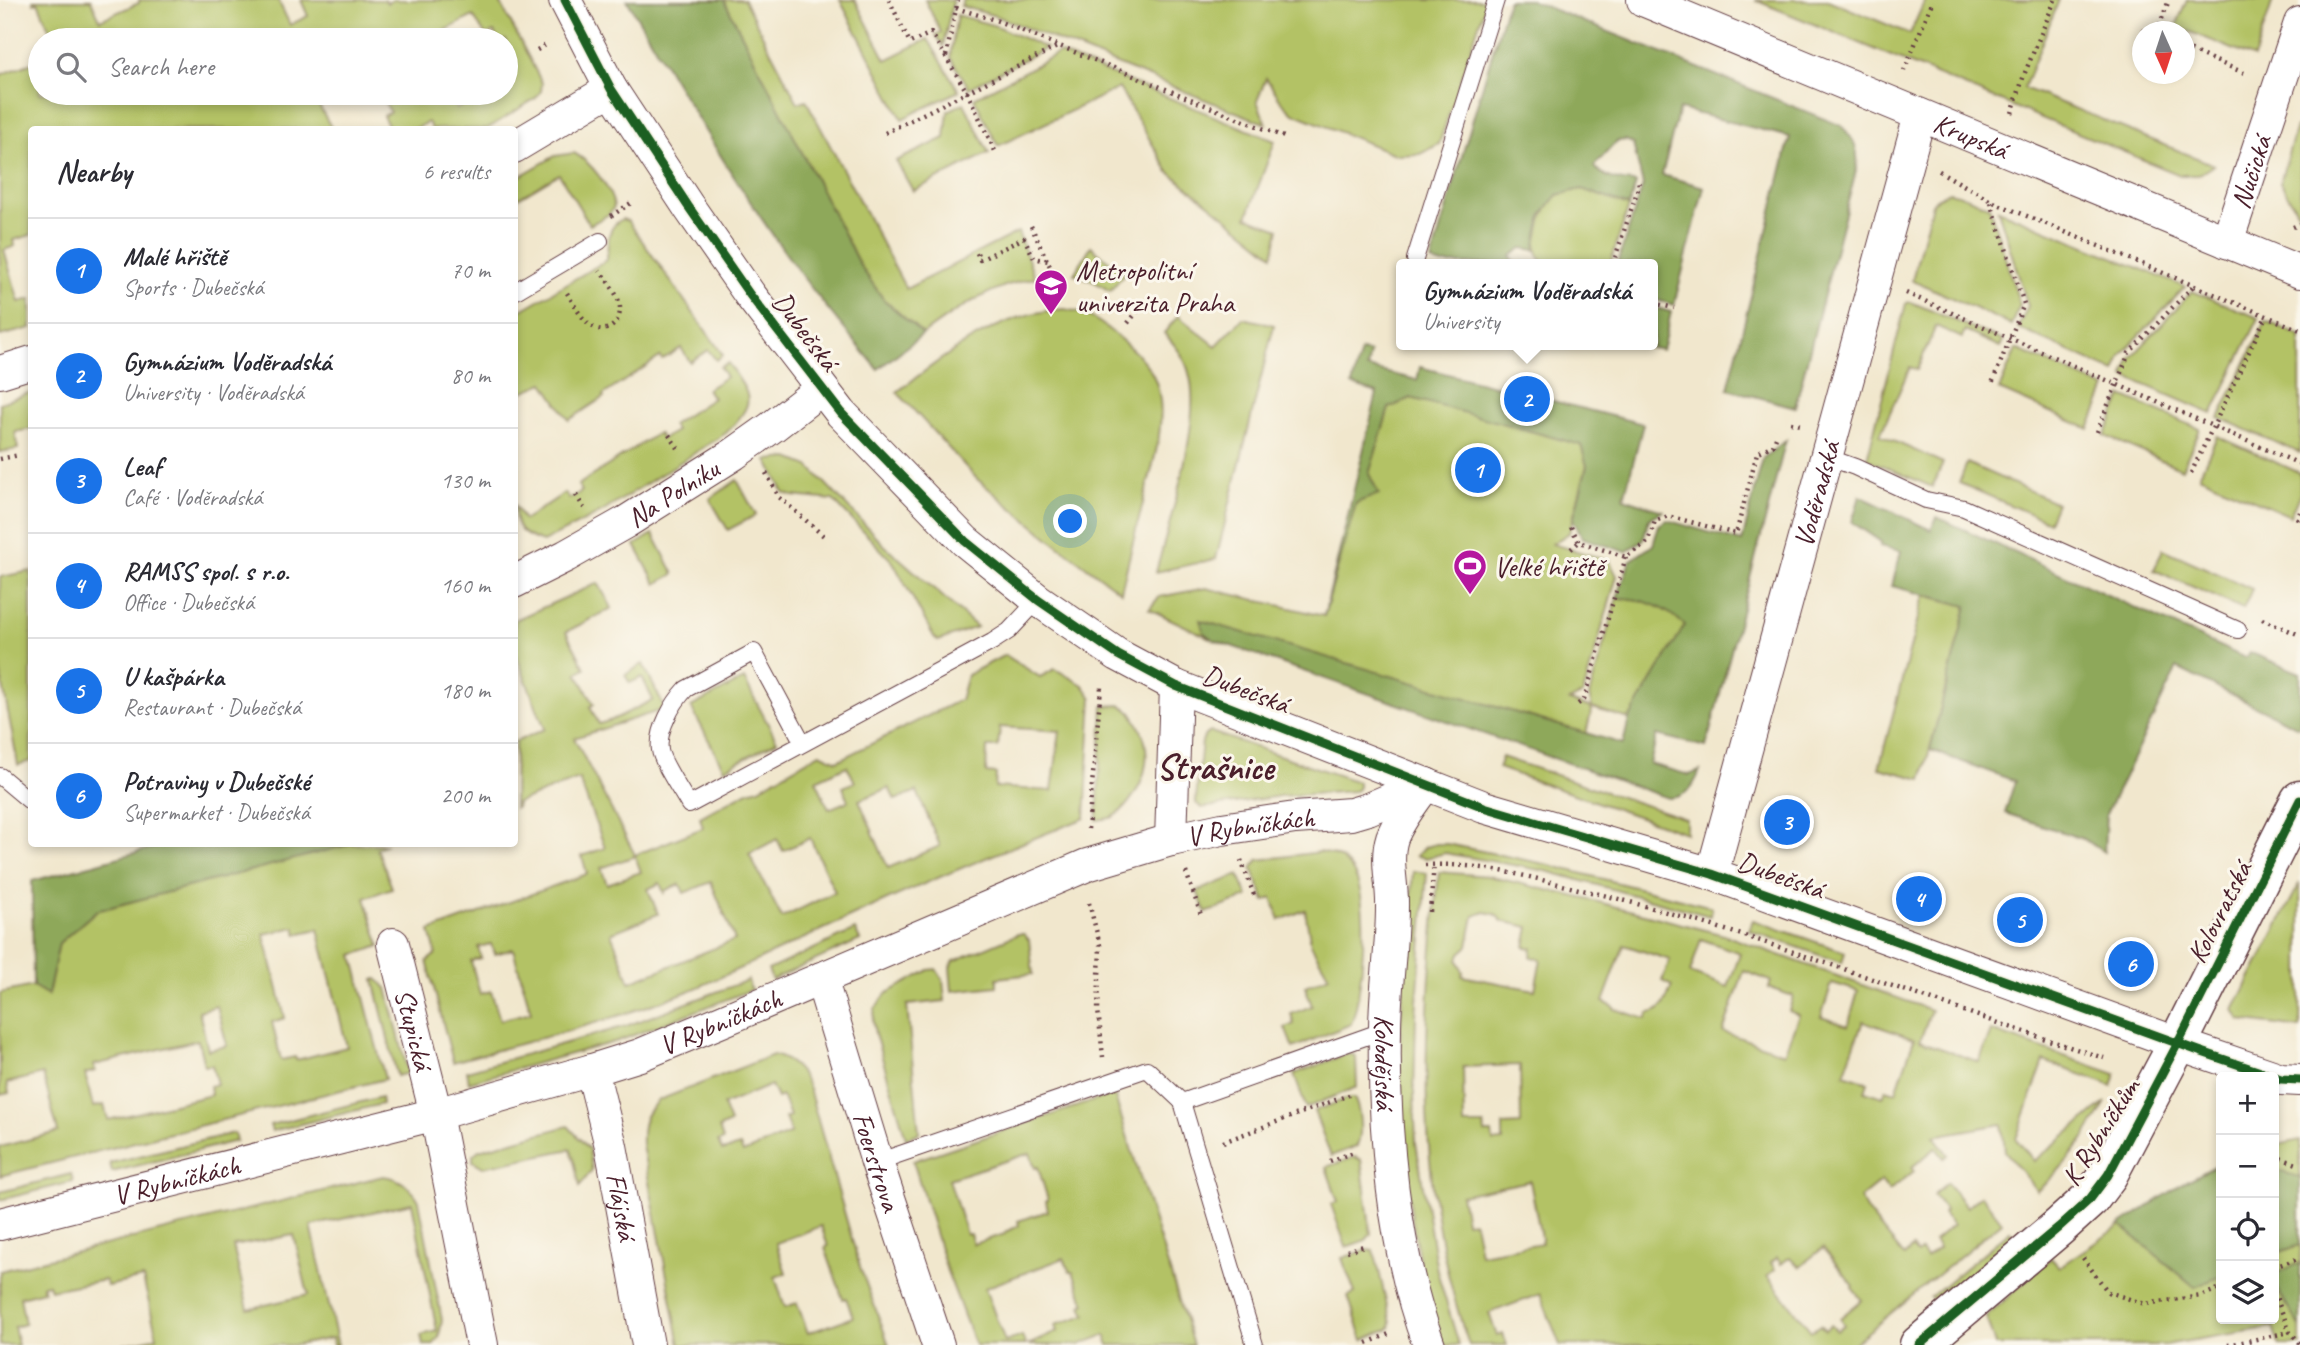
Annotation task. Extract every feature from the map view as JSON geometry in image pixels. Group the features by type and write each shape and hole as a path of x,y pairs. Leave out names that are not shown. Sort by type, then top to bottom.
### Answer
{"street":[{"name":"Dubečská","path":"565,0 611,89 695,218 821,389 965,541 1038,600 1118,655 1176,686 1426,784 1535,823 1712,874 2179,1044"},
{"name":"Krupská","path":"1643,0 2300,272"},
{"name":"Nučická","path":"2227,242 2300,23"},
{"path":"518,146 611,89"},
{"name":"Voděradská","path":"1712,874 1920,115"},
{"path":"0,372 28,363"},
{"name":"Na Polníku","path":"518,574 626,522 772,427 821,389"},
{"path":"1171,840 1176,686"},
{"name":"V Rybníčkách","path":"0,1224 436,1114 592,1070 640,1055 1087,865 1171,840 1222,829 1351,814 1426,784"},
{"name":"Kolodějská","path":"1426,784 1397,827 1389,850 1392,907 1385,1030 1393,1189 1400,1238 1414,1299 1429,1345"},
{"name":"Kolovratská","path":"2179,1044 2300,800"},
{"name":"Stupická","path":"393,944 436,1114"},
{"name":"Foerstrova","path":"821,978 877,1162 938,1345"},
{"path":"2179,1044 2281,1079 2300,1080"},
{"name":"K Rybníčkům","path":"1919,1345 2090,1199 2120,1153 2179,1044"},
{"name":"Flájská","path":"592,1070 611,1146 648,1345"},
{"path":"436,1114 482,1345"}],"lane":[{"path":"1415,259 1496,0"},
{"path":"518,290 593,245"},
{"path":"1827,457 1926,500 1964,508 2238,630"},
{"path":"803,743 754,652 686,689 677,698 661,734 659,752 689,805 992,642 1009,631 1038,600"},
{"path":"0,776 28,799"},
{"path":"1182,1102 1385,1030"},
{"path":"877,1162 1147,1069 1182,1102 1255,1345"}],"path":[{"path":"889,0 910,43 930,33 967,92 996,153"},
{"path":"946,57 958,0"},
{"path":"1907,63 1933,0"},
{"path":"2011,116 2024,75 2055,0"},
{"path":"2161,21 2169,0"},
{"path":"956,9 998,21 1284,137"},
{"path":"537,50 552,42"},
{"path":"885,133 1058,46"},
{"path":"2195,52 2258,79"},
{"path":"1934,168 1991,201 2300,330"},
{"path":"1615,259 1639,186 1638,180"},
{"path":"1991,201 2024,304 1991,386"},
{"path":"2293,227 2300,224"},
{"path":"1031,226 1063,294"},
{"path":"977,253 981,260 1024,238 1034,258 1048,261"},
{"path":"553,270 584,319 601,330 611,328 618,321 621,312 618,299 593,245"},
{"path":"1875,279 2300,464"},
{"path":"2097,432 2129,353 2194,285"},
{"path":"1658,304 1674,309"},
{"path":"1128,323 1140,307"},
{"path":"2191,473 2266,315"},
{"path":"1578,704 1584,700 1626,557 1648,542 1655,521 1668,516 1736,534 1757,453 1773,445 1776,437"},
{"path":"0,459 19,455"},
{"path":"761,464 779,497 826,538"},
{"path":"2297,520 2300,512"},
{"path":"1571,527 1579,542 1626,557"},
{"path":"1571,549 1579,542"},
{"path":"2260,618 2300,635"},
{"path":"1087,838 1101,687"},
{"path":"1425,865 1443,863 1494,868 1725,928 2114,1061"},
{"path":"1430,915 1434,864"},
{"path":"1184,868 1202,915"},
{"path":"1246,872 1254,895"},
{"path":"1088,897 1100,945 1098,1010 1101,1040"},
{"path":"1236,1137 1362,1090"},
{"path":"1330,1161 1365,1149"},
{"path":"2279,1158 2300,1166"},
{"path":"1347,1251 1378,1242"},
{"path":"2077,1250 2108,1292 2145,1304 2201,1296 2216,1290"},
{"path":"2279,1265 2300,1258"},
{"path":"2279,1304 2290,1332 2300,1343"},
{"path":"1367,1343 1399,1330"},
{"path":"2228,1345 2290,1332"}],"green space":[{"path":"33,0 91,0 100,20 139,3 139,0 278,0 290,25 308,16 301,0 385,0 387,3 393,0 499,0 514,28 481,28 473,16 450,28 49,28 38,2 34,3"},
{"path":"627,0 724,0 859,264 884,300 923,334 878,369 814,292 771,233"},
{"path":"724,0 744,0 798,103 806,100 906,289 1018,232 1035,278 990,292 962,307 923,334 884,300 859,264"},
{"path":"840,0 855,0 886,60 928,39 959,91 902,119"},
{"path":"925,0 953,0 943,46 936,35 941,32"},
{"path":"963,0 1487,0 1439,144 1420,154 1397,155 1293,113 1266,78 1257,101 1266,124 999,17 961,6"},
{"path":"1508,0 1530,0 1842,126 1855,145 1857,167 1795,407 1728,389 1790,137 1679,109 1662,175 1704,187 1674,305 1658,300 1658,259 1619,259 1643,185 1633,144 1626,140 1617,141 1594,166 1607,176 1636,184 1629,206 1582,189 1558,195 1542,215 1535,250 1522,248 1511,256 1512,259 1432,259"},
{"path":"1755,0 1828,0 1910,34 1925,0 2059,0 2024,88 2214,165 2198,175 2180,175"},
{"path":"2187,0 2273,0 2254,58 2195,34 2195,21 2178,21"},
{"path":"957,15 996,26 1046,48 969,88 950,57"},
{"path":"518,37 542,83 541,91 536,98 492,126 430,126 428,122 420,126 388,126 383,116 390,112 386,105 454,105 456,109 464,105 518,105"},
{"path":"1059,53 1275,141 1247,217 1279,229 1273,255 1169,172 1119,88 998,146 974,98"},
{"path":"28,64 28,105 319,105 330,126 28,126 28,236 14,240 15,246 4,250 19,302 28,300 28,329 0,336 0,75"},
{"path":"964,103 989,153 913,191 896,161 945,138 948,111"},
{"path":"2300,121 2300,214 2299,214 2280,182"},
{"path":"574,153 587,163 605,184 612,200 614,207 609,214 590,225 559,174 518,198 518,177 555,156"},
{"path":"1582,189 1629,206 1612,259 1541,259 1536,241 1542,218 1554,199 1568,191"},
{"path":"1949,192 1989,206 2020,305 2011,325 1912,280 1932,204 1938,197"},
{"path":"1998,210 2185,287 2122,354 2115,372 2018,328 2028,306"},
{"path":"622,219 628,221 723,355 716,360 708,350 690,362 681,348 662,360 660,357 569,420 544,383 518,394 518,312 607,260 610,231"},
{"path":"1091,246 1124,274 1110,291 1074,274"},
{"path":"2192,291 2259,318 2212,414 2124,376 2131,358"},
{"path":"1911,302 2003,341 2000,347 1965,331 1962,338 1936,326 1917,370 1910,367 1880,435 1943,463 1932,487 1867,459 1906,303"},
{"path":"1658,308 1671,312 1662,350 1658,349"},
{"path":"1064,309 1094,319 1130,348 1149,369 1160,397 1158,443 1121,592 1051,540 977,479 897,392 954,350 996,327 1017,318"},
{"path":"1178,316 1216,346 1243,318 1274,325 1216,559 1156,572 1183,472 1192,417 1192,393 1187,367 1179,351 1164,333"},
{"path":"2266,321 2300,336 2300,453 2219,418"},
{"path":"2016,349 2106,388 2089,429 1999,390"},
{"path":"1361,351 1370,353 1367,368 1417,380 1420,367 1643,424 1624,498 1663,511 1649,519 1643,540 1626,552 1583,538 1573,520 1587,466 1581,445 1411,398 1389,408 1369,474 1379,494 1356,503 1324,616 1377,393 1352,385"},
{"path":"728,363 748,398 743,413 726,433 602,512 543,542 520,530 518,511 524,520 565,493 569,499 582,491 578,485 658,433 662,439 676,431 672,425 713,398 707,389 726,377 720,367"},
{"path":"28,393 28,430 15,432 18,449 0,452 0,403"},
{"path":"2122,396 2200,429 2182,469 2105,436"},
{"path":"1412,398 1581,445 1587,465 1569,533 1552,544 1609,560 1617,576 1583,694 1569,701 1592,708 1586,734 1204,633 1214,640 1149,609 1159,597 1206,588 1324,616 1356,503 1369,474 1389,408"},
{"path":"2217,436 2300,473 2300,493 2290,516 2199,476"},
{"path":"1786,440 1706,747 1657,735 1650,764 1689,775 1700,771 1692,786 1680,796 1668,798 1214,640 1204,633 1200,620 1623,744 1629,719 1685,625 1654,605 1617,598 1630,561 1653,545 1659,525 1667,520 1742,542 1763,458"},
{"path":"789,458 809,466 883,544 977,627 938,641 893,562 833,500 784,493 767,460"},
{"path":"1967,463 2057,503 2049,522 1959,483"},
{"path":"737,480 756,515 728,530 710,499"},
{"path":"1860,496 1931,530 1937,517 2245,658 2249,652 2300,673 2298,727 2177,668 2106,814 2104,852 2083,839 2005,813 2015,781 1930,750 1967,606 1892,586 1901,551 1880,546 1881,542 1852,522"},
{"path":"653,534 674,574 656,584 635,545"},
{"path":"2163,549 2252,589 2243,609 2154,570"},
{"path":"28,572 28,762 18,765 0,670 0,577"},
{"path":"598,583 612,608 566,632 585,668 577,673 594,704 590,707 599,724 653,700 642,677 630,683 625,675 643,664 665,709 574,738 635,855 703,828 700,817 748,791 759,788 820,753 837,761 960,700 967,675 1005,655 1040,677 1055,669 1083,685 1092,698 1085,818 851,916 691,990 603,1021 453,1062 427,961 436,954 430,931 587,874 582,856 605,848 579,779 518,802 518,741 545,729 518,660 518,619","holes":["1000,727 1060,731 1052,791 995,787 996,774 986,773 987,747 998,747","847,766 855,782 843,787 848,801 829,809 816,780","889,788 895,800 917,791 940,846 888,868 859,800","810,838 835,892 782,918 749,854 777,839 783,851","635,856 641,872 607,884 601,868","711,882 735,940 630,982 611,933 658,914 648,889 660,883 664,893 680,884 684,893","491,944 495,954 513,949 531,1012 500,1020 491,991 480,994 471,961 481,958 478,947"]},
{"path":"1924,595 1967,606 1922,779 1879,768"},
{"path":"1617,598 1654,605 1686,625 1629,719 1592,708 1589,696"},
{"path":"744,679 777,741 724,769 691,707"},
{"path":"1120,705 1131,713 1143,734 1146,754 1144,775 1135,793 1120,812 1113,817 1097,820 1103,706"},
{"path":"1211,732 1358,782 1358,789 1281,796 1202,808 1196,803 1196,799 1202,741 1205,735"},
{"path":"1502,757 1686,819 1686,833 1498,768"},
{"path":"1436,844 1545,864 1712,907 1710,916 1546,871 1445,853 1426,858 1416,856 1425,847"},
{"path":"156,847 340,847 96,911 59,943 48,995 33,986 32,881"},
{"path":"336,847 380,847 377,848 392,888 365,898 380,946 353,955 385,1079 0,1176 0,1147 58,1132 43,1074 7,1083 9,1093 0,1095 0,993 33,986 48,995 59,943 96,911","holes":["295,927 297,934 318,929 347,1047 296,1060 295,1057 281,1060 272,1022 285,1018 264,934","217,1006 227,1046 208,1050 199,1011","198,1040 204,1066 212,1065 217,1084 210,1086 211,1095 108,1120 104,1105 93,1107 85,1074 95,1071 94,1065"]},
{"path":"1320,852 1334,855 1345,862 1358,883 1363,923 1359,991 1351,1024 1293,1048 1285,1028 1294,1024 1291,1014 1312,1006 1305,986 1329,976 1311,945 1305,910 1280,920 1272,898 1265,901 1252,868 1258,860"},
{"path":"1413,871 1427,873 1416,1015 1416,1143 1437,1271 1459,1345 1443,1345 1428,1294 1416,1241 1404,1151 1400,1030"},
{"path":"1439,872 1488,876 1724,935 1931,1010 1920,1041 1979,1062 1991,1031 2116,1074 2112,1086 2044,1061 2016,1139 2034,1161 2106,1102 2076,1150 2037,1191 2005,1151 2002,1124 1934,1136 1948,1155 1944,1158 1936,1148 1912,1167 1914,1171 1889,1191 1881,1181 1860,1198 1866,1210 1904,1256 1912,1248 1917,1254 1921,1251 1926,1258 1939,1248 1934,1241 1953,1225 1933,1195 1947,1183 1967,1207 1981,1195 2002,1222 1852,1345 1560,1345 1540,1294 1489,1313 1497,1336 1503,1334 1507,1345 1469,1345 1451,1287 1431,1170 1427,1052","holes":["1485,912 1495,914 1502,921 1529,927 1525,947 1532,948 1531,957 1541,959 1535,990 1462,976 1458,960 1460,953 1468,946 1474,916","1701,939 1740,953 1728,987 1690,973","1624,945 1670,960 1662,981 1672,986 1664,1004 1658,1010 1649,1013 1646,1019 1603,1002","1744,971 1771,981 1769,988 1793,996 1789,1011 1799,1015 1784,1053 1723,1032","1832,983 1858,991 1848,1026 1821,1017","1863,1021 1914,1039 1896,1092 1886,1089 1883,1097 1865,1091 1868,1082 1844,1074","1520,1065 1521,1124 1503,1125 1503,1141 1493,1142 1492,1133 1485,1133 1484,1125 1464,1125 1463,1067","1530,1181 1542,1243 1480,1254 1474,1221 1466,1222 1461,1195","1823,1248 1862,1300 1840,1318 1844,1325 1837,1331 1831,1325 1825,1330 1820,1325 1811,1331 1767,1276 1775,1269 1771,1263 1777,1258 1781,1264 1790,1257 1799,1267"]},
{"path":"1239,875 1248,897 1206,913 1197,891"},
{"path":"2300,883 2300,1028 2240,1020 2234,1010"},
{"path":"1753,920 1845,952 1842,963 1749,930"},
{"path":"855,930 860,940 772,980 768,970"},
{"path":"1018,934 1024,934 1029,940 1033,974 997,978 997,986 952,991 950,967 954,961"},
{"path":"936,969 943,980 945,1001 907,1005 919,1133 906,1138 875,1034 875,1009 886,994 929,970"},
{"path":"377,979 387,988 408,1073 397,1076 374,980"},
{"path":"748,980 751,990 618,1041 469,1082 467,1071 626,1026"},
{"path":"1347,1054 1356,1057 1357,1087 1306,1108 1294,1074"},
{"path":"773,1055 796,1067 809,1089 860,1267 889,1345 680,1345 642,1145 644,1120 659,1100","holes":["771,1085 777,1098 782,1096 790,1116 785,1118 791,1133 743,1153 740,1146 722,1151 718,1142 723,1140 719,1128 730,1123 723,1105","821,1226 828,1246 825,1248 843,1299 846,1298 853,1317 808,1333 797,1303 785,1307 775,1277 786,1273 776,1243"]},
{"path":"1114,1094 1193,1345 1109,1345 1105,1335 1079,1345 1028,1345 1057,1332 1055,1325 1086,1315 1082,1305 1085,1304 1073,1272 1070,1272 1064,1258 985,1288 1005,1342 1022,1336 1026,1345 975,1345 947,1271 913,1161","holes":["1030,1153 1035,1168 1038,1167 1048,1200 1048,1211 1018,1221 1019,1226 1005,1234 973,1244 970,1234 966,1234 949,1179"]},
{"path":"381,1097 382,1104 272,1131 270,1125"},
{"path":"1354,1098 1358,1108 1359,1141 1357,1146 1331,1156 1314,1111"},
{"path":"568,1126 589,1149 592,1170 580,1186 571,1149 483,1167 473,1161 473,1155 479,1150"},
{"path":"234,1133 236,1141 112,1172 110,1163"},
{"path":"2300,1140 2300,1345 2279,1345 2273,1327 2164,1345 1995,1345 1986,1317 2051,1258 2059,1267 2187,1181 2216,1166 2216,1324 2279,1324 2279,1145"},
{"path":"1355,1157 1361,1160 1371,1234 1366,1240 1346,1247 1331,1204 1338,1202 1326,1167"},
{"path":"2216,1166 2216,1278 2195,1287 2120,1225 2187,1181"},
{"path":"2279,1171 2300,1177 2300,1245 2279,1252"},
{"path":"71,1174 73,1182 0,1200 0,1192"},
{"path":"383,1176 404,1184 419,1201 442,1320 439,1337 433,1345 423,1345 421,1335 437,1331 412,1203 311,1226 338,1345 333,1345 332,1338 297,1345 122,1345 157,1337 143,1278 107,1286 105,1280 50,1290 48,1284 42,1285 44,1291 20,1297 25,1324 14,1327 18,1345 0,1345 0,1271","holes":["294,1235 308,1295 248,1309 233,1246"]},
{"path":"2010,1231 2016,1239 1937,1305 1930,1297"},
{"path":"1366,1250 1373,1251 1376,1258 1391,1323 1390,1328 1363,1340 1348,1296 1355,1293 1342,1258"},
{"path":"2300,1263 2300,1327 2279,1292 2279,1272"}],"cycle path":[{"path":"565,0 611,89 688,206 750,295 841,413 965,541 1038,600 1118,655 1176,686 1484,807 1712,874 2199,1051 2281,1079 2300,1080"},
{"path":"1919,1345 2059,1227 2090,1199 2108,1175 2178,1043 2300,800"}],"place":[{"name":"Metropolitní univerzita Praha","path":"1051,316"},
{"name":"Gymnázium Voděradská","path":"1527,399"},
{"name":"Malé hřiště","path":"1478,470"},
{"name":"Velké hřiště","path":"1470,596"},
{"name":"Leaf","path":"1787,822"},
{"name":"RAMSS spol. s r.o.","path":"1919,899"},
{"name":"U kašpárka","path":"2020,920"},
{"name":"Potraviny v Dubečské","path":"2131,964"}],"district":[{"name":"Strašnice","path":"1215,767"}]}
